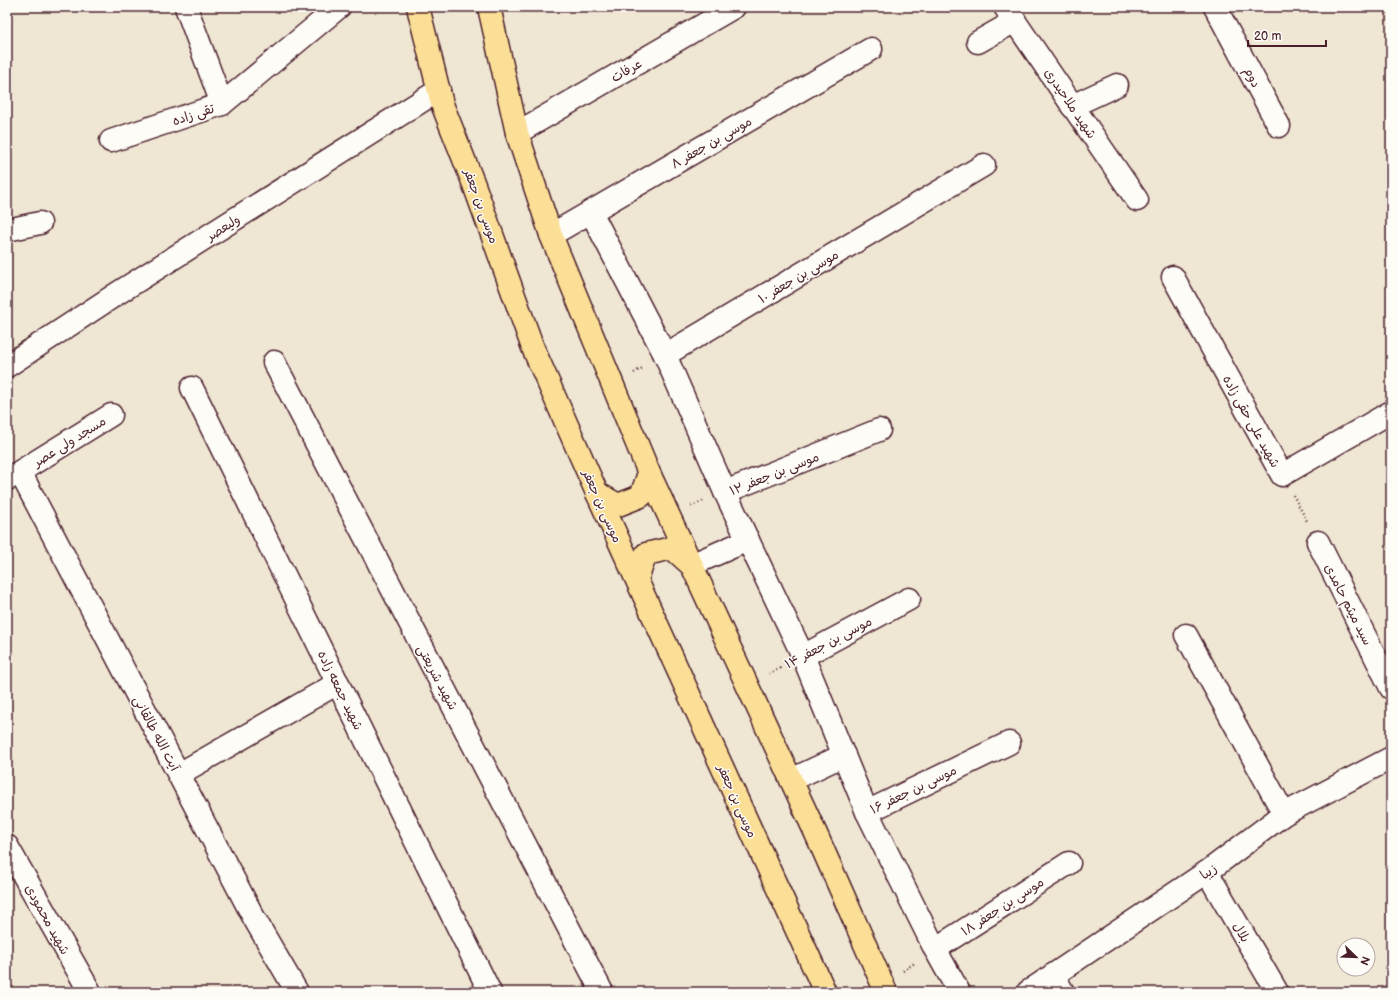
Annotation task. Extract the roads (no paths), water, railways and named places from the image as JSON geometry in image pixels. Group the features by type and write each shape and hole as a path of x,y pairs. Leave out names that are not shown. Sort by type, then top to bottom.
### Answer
{"main road":[{"name":"موسی بن جعفر","path":"418,7 442,104 473,182 533,348 597,493 825,992"},
{"path":"489,7 517,133 551,235 649,473 885,988"},
{"path":"597,493 618,505 641,496 649,473"},
{"path":"637,579 646,554 672,548 691,565"}],"street":[{"name":"تقی زاده","path":"111,141 222,104 186,7"},
{"path":"222,104 339,7"},
{"name":"عرفات","path":"517,133 734,7"},
{"name":"دوم","path":"1215,7 1279,126"},
{"path":"978,42 1010,14"},
{"name":"شهید ملاحیدری","path":"1010,14 1137,200"},
{"name":"موسی بن جعفر ۸","path":"551,235 871,49"},
{"path":"1072,106 1117,85"},
{"name":"ولیعصر","path":"7,366 125,289 439,90"},
{"name":"موسی بن جعفر ۱۰","path":"665,355 984,165"},
{"path":"591,212 665,355 748,540 803,656 867,812 934,950 959,992"},
{"path":"7,230 40,223"},
{"name":"شهید علی حقی زاده","path":"1173,277 1282,476 1391,412"},
{"name":"شهید شریعتی","path":"274,362 602,992"},
{"name":"شهید جمعه زاده","path":"192,388 490,992"},
{"name":"مسجد ولی عصر","path":"13,476 111,415"},
{"name":"موسی بن جعفر ۱۲","path":"726,492 879,430"},
{"name":"آیت الله طالقانی","path":"13,476 179,774 254,918 296,992"},
{"path":"691,565 748,540"},
{"name":"سید میثم حامدی","path":"1318,542 1391,688"},
{"name":"موسی بن جعفر ۱۴","path":"803,656 909,599"},
{"path":"1186,635 1284,814"},
{"path":"179,774 338,683"},
{"name":"موسی بن جعفر ۱۶","path":"867,812 1009,743"},
{"path":"791,780 844,755"},
{"name":"زیبا","path":"1028,992 1058,984 1284,814 1391,758"},
{"name":"شهید محمودی","path":"7,846 90,992"},
{"name":"موسی بن جعفر ۱۸","path":"934,950 1069,863"},
{"name":"بلال","path":"1207,872 1276,992"}]}
